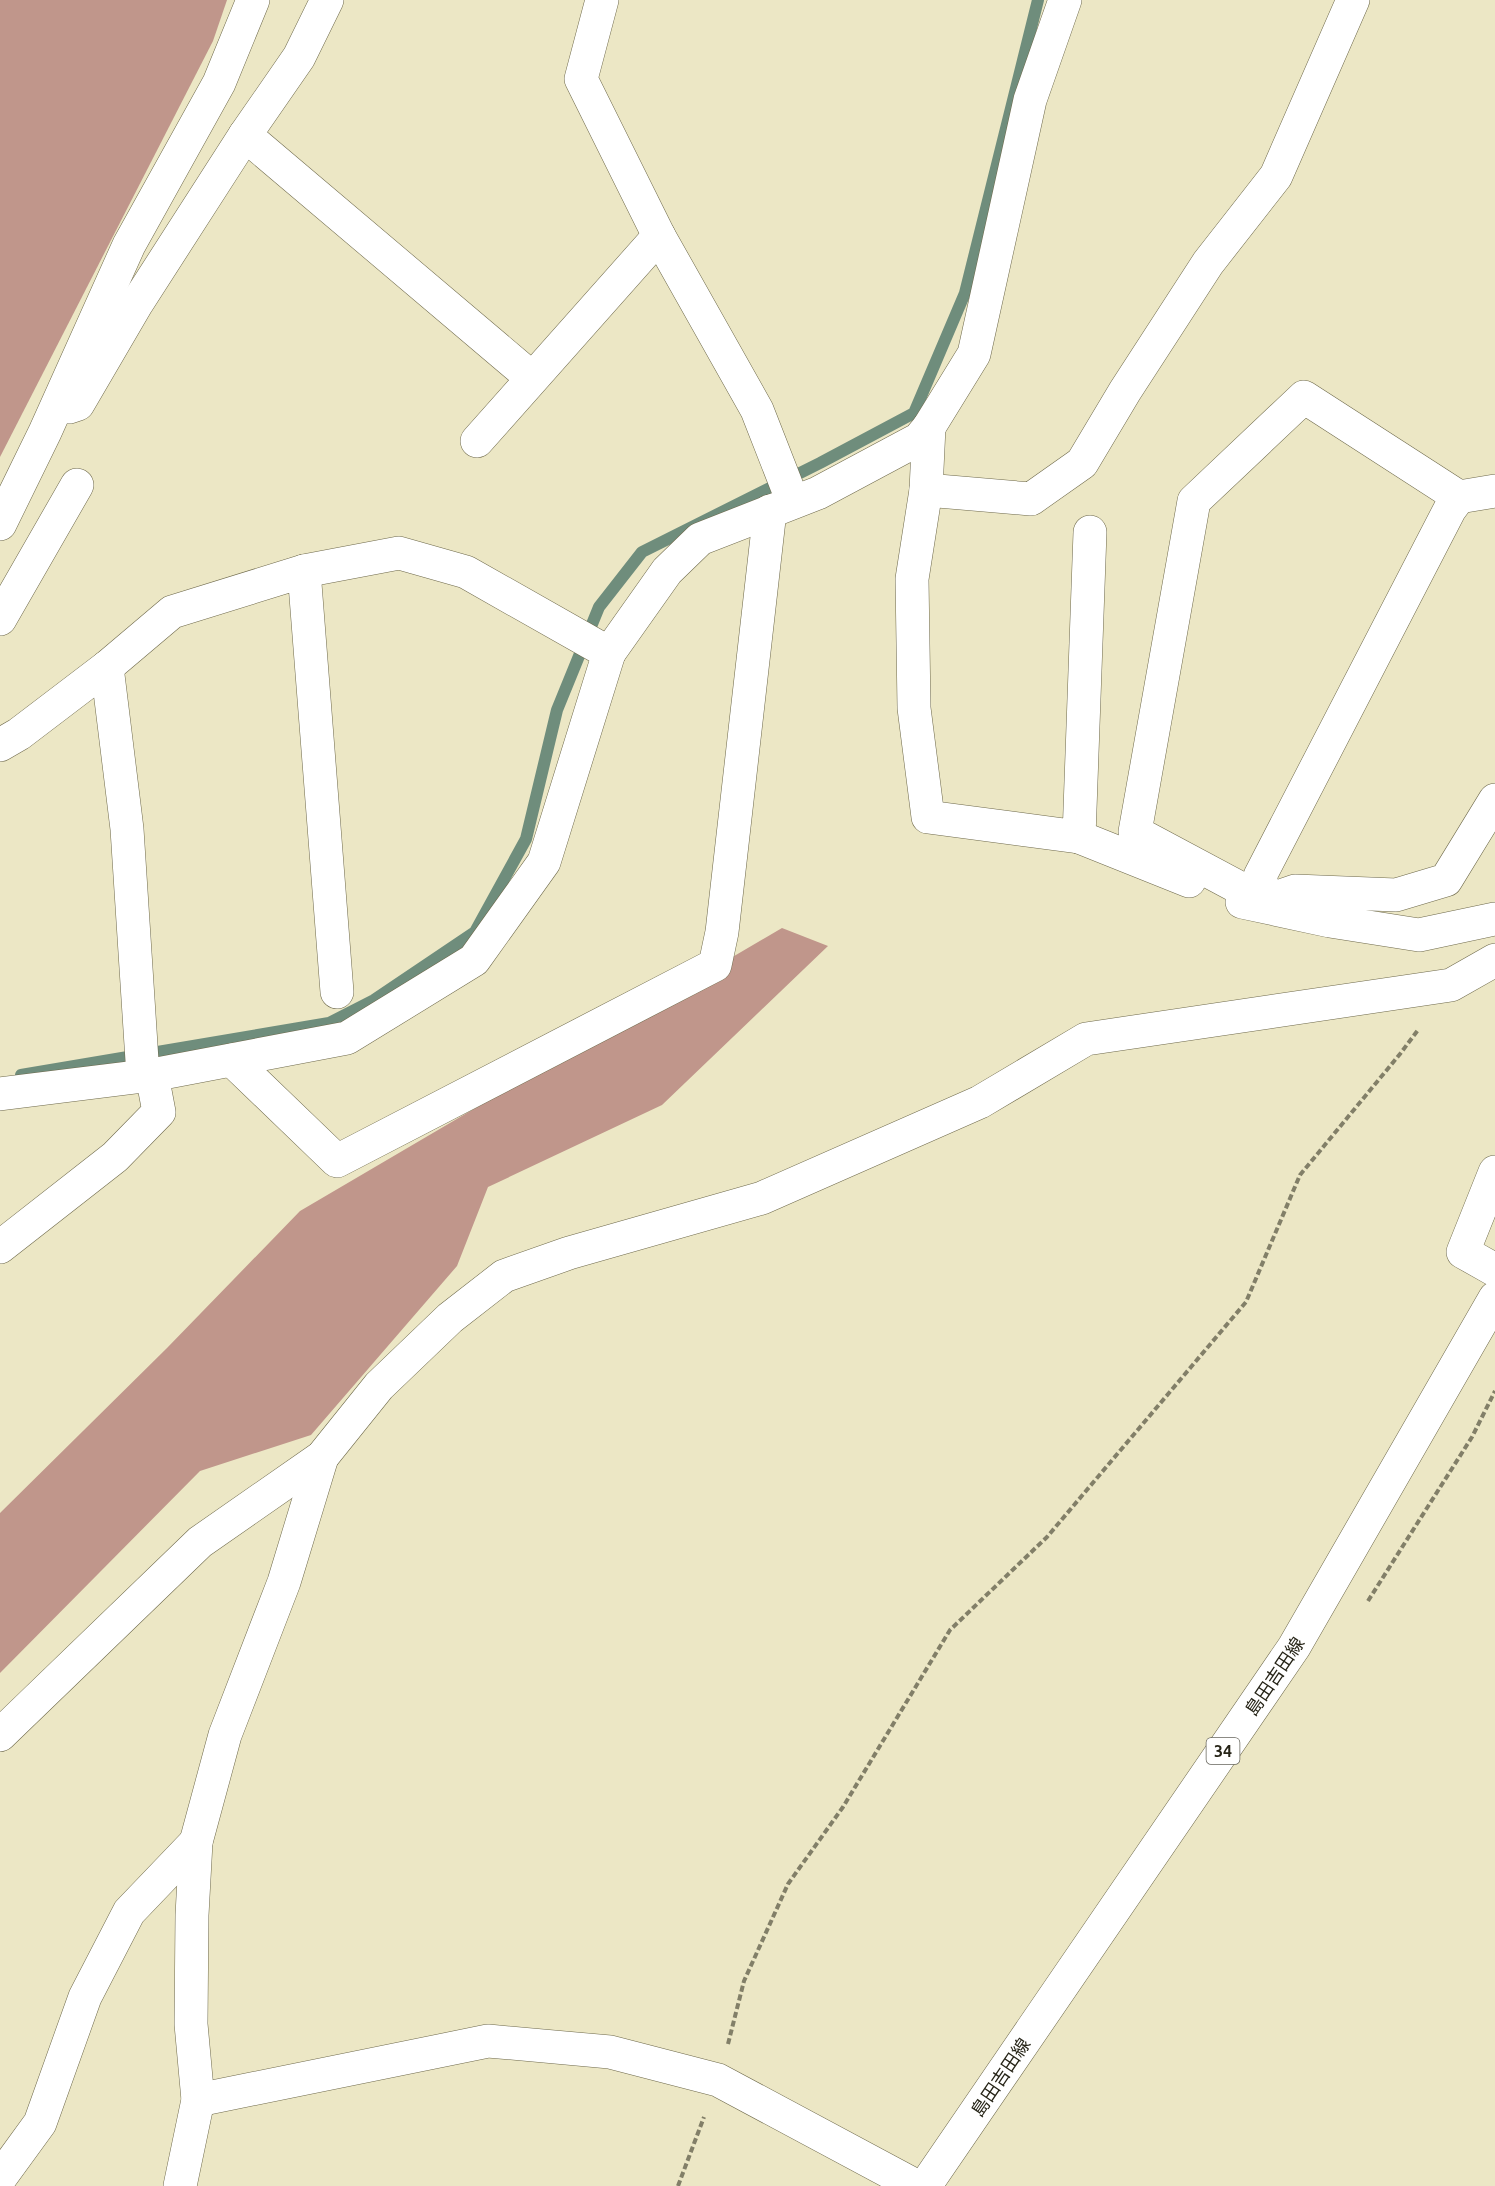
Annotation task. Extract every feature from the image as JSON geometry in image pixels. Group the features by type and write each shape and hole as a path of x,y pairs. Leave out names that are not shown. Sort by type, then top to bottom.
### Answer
{"street":[{"path":"0,524 129,245 219,83 253,0"},
{"path":"54,411 78,404 137,303 245,135 299,57 327,0"},
{"path":"232,1060 337,1161 715,965 722,932 785,504 775,455 757,410 659,236 581,79 602,0"},
{"path":"0,1095 232,1060 347,1038 474,960 544,862 607,652 667,571 700,539 818,493 919,439 929,427 974,354 1030,99 1065,0"},
{"path":"926,490 1031,499 1082,463 1125,391 1208,263 1276,176 1353,0"},
{"path":"245,135 532,378"},
{"path":"477,441 659,236"},
{"path":"1495,491 1459,497 1304,397 1194,501 1135,832 1261,903 1295,891 1396,896 1446,880 1495,800"},
{"path":"929,427 926,490 912,579 914,708 928,817 1079,837 1240,901 1261,903 1330,921 1419,935 1495,919"},
{"path":"0,619 77,485"},
{"path":"1261,903 1260,876 1444,519 1459,497"},
{"path":"1079,837 1090,532"},
{"path":"0,745 19,734 107,667 172,612 304,571 399,553 466,572 607,652"},
{"path":"304,571 337,992"},
{"path":"0,1247 115,1157 159,1112 146,1074 140,1028 127,829 107,667"},
{"path":"0,1735 200,1542 322,1457 379,1386 450,1318 504,1276 569,1253 762,1198 980,1102 1086,1040 1451,984 1495,960"},
{"path":"1495,1172 1463,1252 1495,1270"},
{"name":"島田吉田線","path":"925,2186 1294,1647 1495,1298"},
{"path":"180,2186 198,2100 191,2024 192,1915 196,1842 225,1735 285,1582 322,1457"},
{"path":"0,2178 39,2123 85,1997 129,1912 196,1842"},
{"path":"198,2100 488,2041 610,2052 718,2080 916,2186"}],"path":[{"path":"678,2186 718,2080 744,1981 788,1884 843,1807 950,1630 1047,1536 1246,1302 1300,1175 1400,1054 1451,984"}],"shaded area":[{"path":"0,0 227,0 213,41 0,457"},
{"path":"782,928 828,946 662,1105 488,1187 457,1266 311,1435 200,1471 0,1673 0,1513 167,1348 300,1211"}],"waterway":[{"path":"21,1075 329,1023 374,1000 475,932 526,839 557,710 599,607 642,552 914,413 965,293 1038,0"}]}
